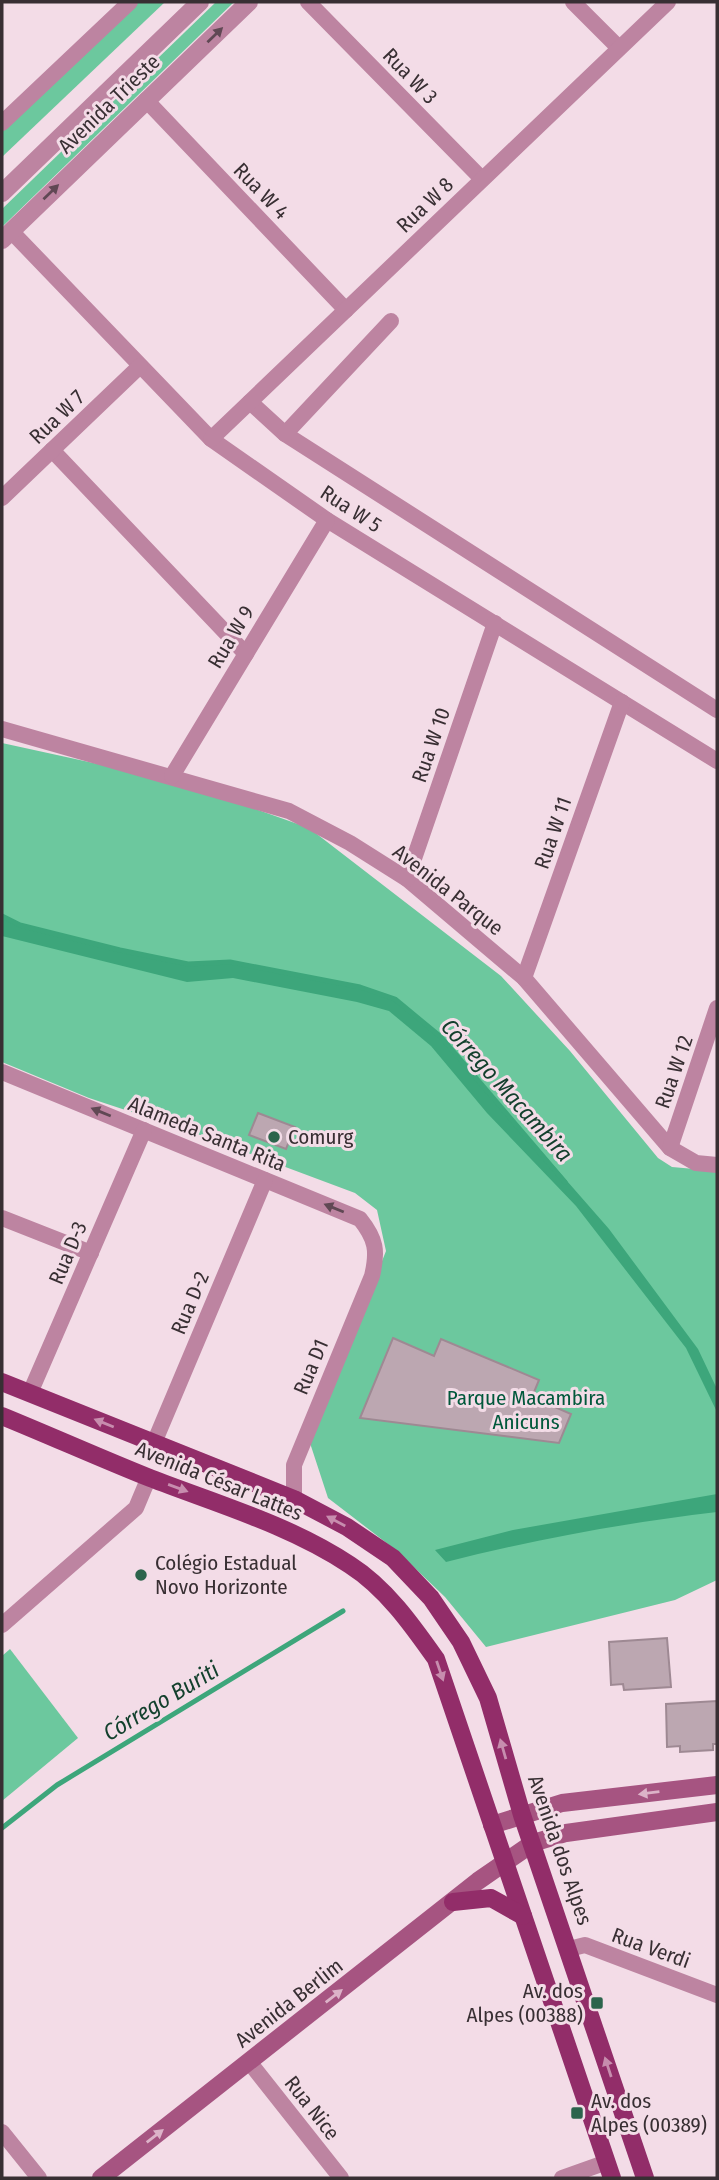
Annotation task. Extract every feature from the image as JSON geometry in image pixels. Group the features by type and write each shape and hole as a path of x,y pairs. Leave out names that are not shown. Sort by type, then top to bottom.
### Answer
{"main road":[{"name":"Avenida César Lattes","path":"2,1382 294,1499 347,1527 393,1558"},
{"name":"Avenida César Lattes","path":"2,1416 252,1516 309,1542 352,1566 403,1614 436,1659 492,1825"},
{"name":"Avenida dos Alpes","path":"393,1558 431,1598 461,1642 488,1698 522,1815 645,2178"},
{"path":"609,2170 492,1825 562,1803 717,1785"},
{"name":"Avenida Berlim","path":"101,2178 478,1881 533,1843 566,1833 717,1812"},
{"path":"453,1902 491,1898 523,1916"}],"street":[{"path":"2,123 130,2"},
{"name":"Avenida Trieste","path":"2,193 200,2"},
{"name":"Avenida Trieste","path":"6,236 249,2"},
{"name":"Rua W 3","path":"308,2 482,179"},
{"path":"573,2 619,48"},
{"name":"Rua W 8","path":"211,439 668,2"},
{"name":"Rua W 4","path":"146,100 346,310"},
{"name":"Rua W 5","path":"6,236 141,366 211,439 327,520 717,761"},
{"path":"285,434 391,321"},
{"name":"Rua W 7","path":"2,498 141,366"},
{"path":"250,402 285,434 717,710"},
{"path":"52,450 246,654"},
{"name":"Rua W 9","path":"172,776 327,520"},
{"name":"Rua W 10","path":"407,879 495,624"},
{"name":"Rua W 11","path":"524,978 622,702"},
{"name":"Avenida Parque","path":"2,729 289,811 350,843 407,879 524,978 670,1148 696,1163 717,1165"},
{"name":"Rua W 12","path":"670,1148 717,1009"},
{"name":"Alameda Santa Rita","path":"2,1072 360,1219 373,1235 377,1254"},
{"name":"Rua D-3","path":"30,1393 144,1130"},
{"name":"Rua D-2","path":"154,1443 264,1180"},
{"path":"2,1218 91,1253"},
{"name":"Rua D1","path":"294,1499 294,1465 372,1276 377,1254"},
{"path":"2,1625 136,1508 149,1477"},
{"name":"Rua Verdi","path":"569,1949 585,1945 717,1995"},
{"name":"Rua Nice","path":"250,2063 341,2178"},
{"path":"2,2132 39,2178"},
{"path":"562,2178 609,2170"}],"green space":[{"path":"138,2 165,2 2,157 2,131"},
{"path":"216,2 234,2 2,227 2,209"},
{"name":"Parque Macambira Anicuns","path":"2,743 176,781 309,828 501,976 570,1051 658,1158 672,1167 717,1171 717,1580 675,1600 486,1647 445,1597 397,1551 328,1498 310,1443 386,1251 377,1210 355,1193 192,1132 89,1098 2,1062"},
{"path":"10,1649 78,1738 2,1801 2,1656"}],"shaded area":[{"path":"2,916 20,925 120,950 188,964 230,962 360,987 395,999 441,1037 609,1229 698,1349 717,1389 717,1412 686,1348 576,1206 487,1113 431,1046 389,1011 357,1002 233,978 187,982 2,936"},
{"path":"717,1494 717,1512 581,1532 446,1562 435,1550 513,1530"}],"building":[{"path":"258,1113 295,1127 286,1149 249,1135"},
{"path":"393,1338 434,1356 441,1339 539,1380 532,1397 571,1414 559,1443 360,1418"},
{"path":"667,1638 671,1687 624,1690 623,1684 611,1685 609,1642"},
{"path":"717,1701 717,1744 713,1744 713,1750 680,1752 680,1746 667,1747 666,1704"}],"waterway":[{"name":"Córrego Macambira","path":"2,916 20,925 120,950 188,964 230,962 360,987 395,999 441,1037 565,1182"},
{"name":"Córrego Buriti","path":"2,1828 57,1785 343,1611"}],"place":[{"name":"Comurg","path":"274,1137"},
{"name":"Colégio Estadual Novo Horizonte","path":"141,1575"},
{"name":"Av. dos Alpes (00388)","path":"597,2003"},
{"name":"Av. dos Alpes (00389)","path":"577,2113"}]}
